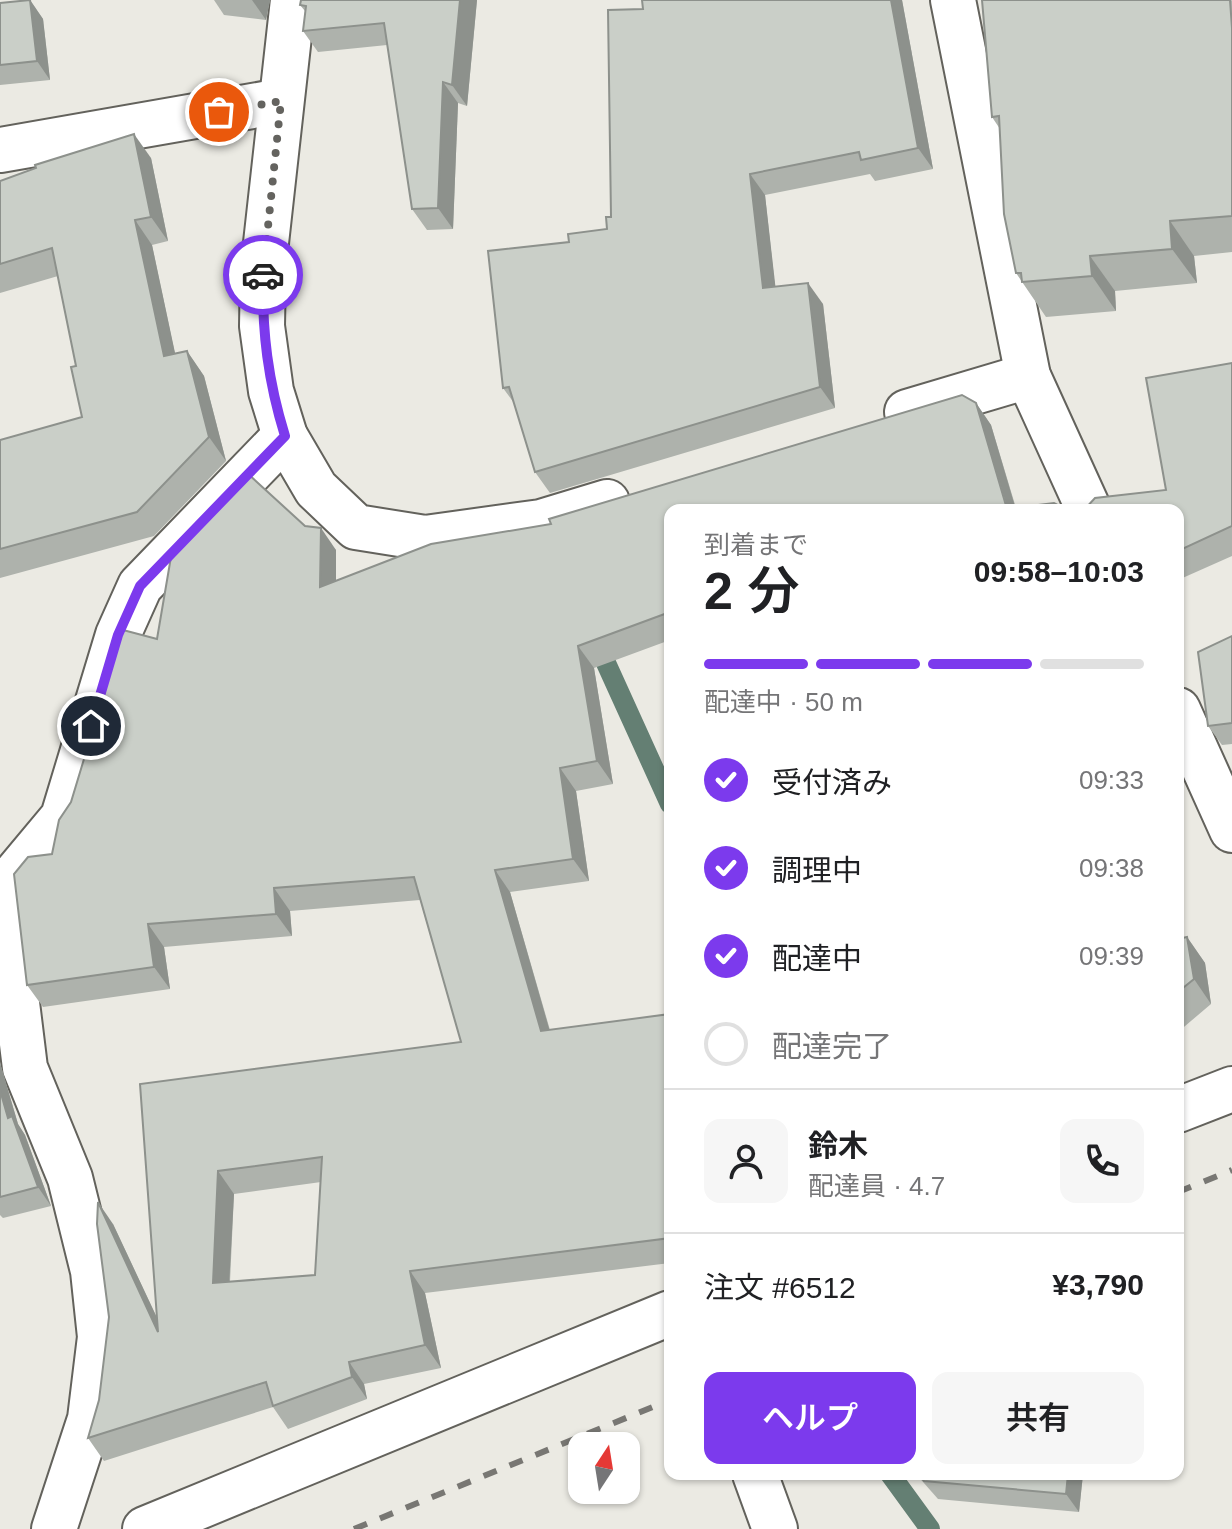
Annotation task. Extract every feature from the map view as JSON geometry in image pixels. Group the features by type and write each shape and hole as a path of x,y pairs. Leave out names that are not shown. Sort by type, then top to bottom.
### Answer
{"street":[{"path":"293,0 263,270 262,326 271,391 285,436 316,489 356,527 425,538 541,522 648,490"},
{"path":"953,0 1028,376 1086,504"},
{"path":"0,150 281,101"},
{"path":"876,421 1028,376"},
{"path":"54,1529 90,1419 100,1337 93,1271 70,1178 25,1068 2,889 63,817 118,635 140,586 285,436"},
{"path":"1184,723 1232,830"},
{"path":"1184,1108 1232,1089"},
{"path":"145,1529 664,1315"},
{"path":"757,1480 775,1529"}],"building":[{"path":"30,0 37,61 0,65 0,3"},
{"path":"301,0 460,0 452,85 443,82 438,208 412,209 384,23 303,31 306,6 300,5"},
{"path":"642,0 891,0 918,148 861,160 859,152 750,174 763,288 808,283 820,387 535,472 509,387 503,388 488,251 569,242 568,234 607,229 606,217 611,217 608,10 643,9"},
{"path":"982,0 1230,0 1232,216 1170,221 1172,249 1090,256 1092,276 1022,282 1021,273 1016,273 1004,214 999,116 992,117"},
{"path":"134,134 151,217 135,220 164,356 187,351 209,437 137,512 0,549 0,440 82,417 71,367 76,366 52,248 0,264 0,181 36,168 35,165"},
{"path":"1232,363 1232,526 1184,548 1184,504 1090,504 1095,498 1166,490 1146,378"},
{"path":"962,395 976,403 1006,504 664,504 664,614 578,646 597,761 560,768 573,859 495,870 541,1031 664,1015 664,1239 410,1271 425,1345 349,1362 352,1377 273,1406 266,1382 88,1438 99,1400 109,1317 97,1224 98,1202 158,1332 140,1084 461,1042 414,877 274,888 276,914 148,924 154,967 27,985 14,874 28,857 52,854 59,820 71,802 123,630 157,639 172,551 247,473 305,526 321,528 320,587 431,544 551,524 549,519","holes":["322,1157 315,1275 213,1283 218,1171"]},
{"path":"1232,636 1232,723 1208,726 1198,652"},
{"path":"1187,937 1194,979 1184,987 1184,938"},
{"path":"0,1090 8,1118 12,1116 38,1187 0,1197"},
{"path":"923,1480 1067,1480 1066,1494"}],"waterway":[{"path":"596,641 664,791"},
{"path":"894,1480 930,1529"}],"railway":[{"path":"1184,1190 1232,1170"},
{"path":"354,1529 664,1402"}],"way so far":[{"path":"219,112 281,101 263,275"}],"route":[{"path":"91,726 118,635 140,586 285,436 271,391 262,326 263,275"}]}
